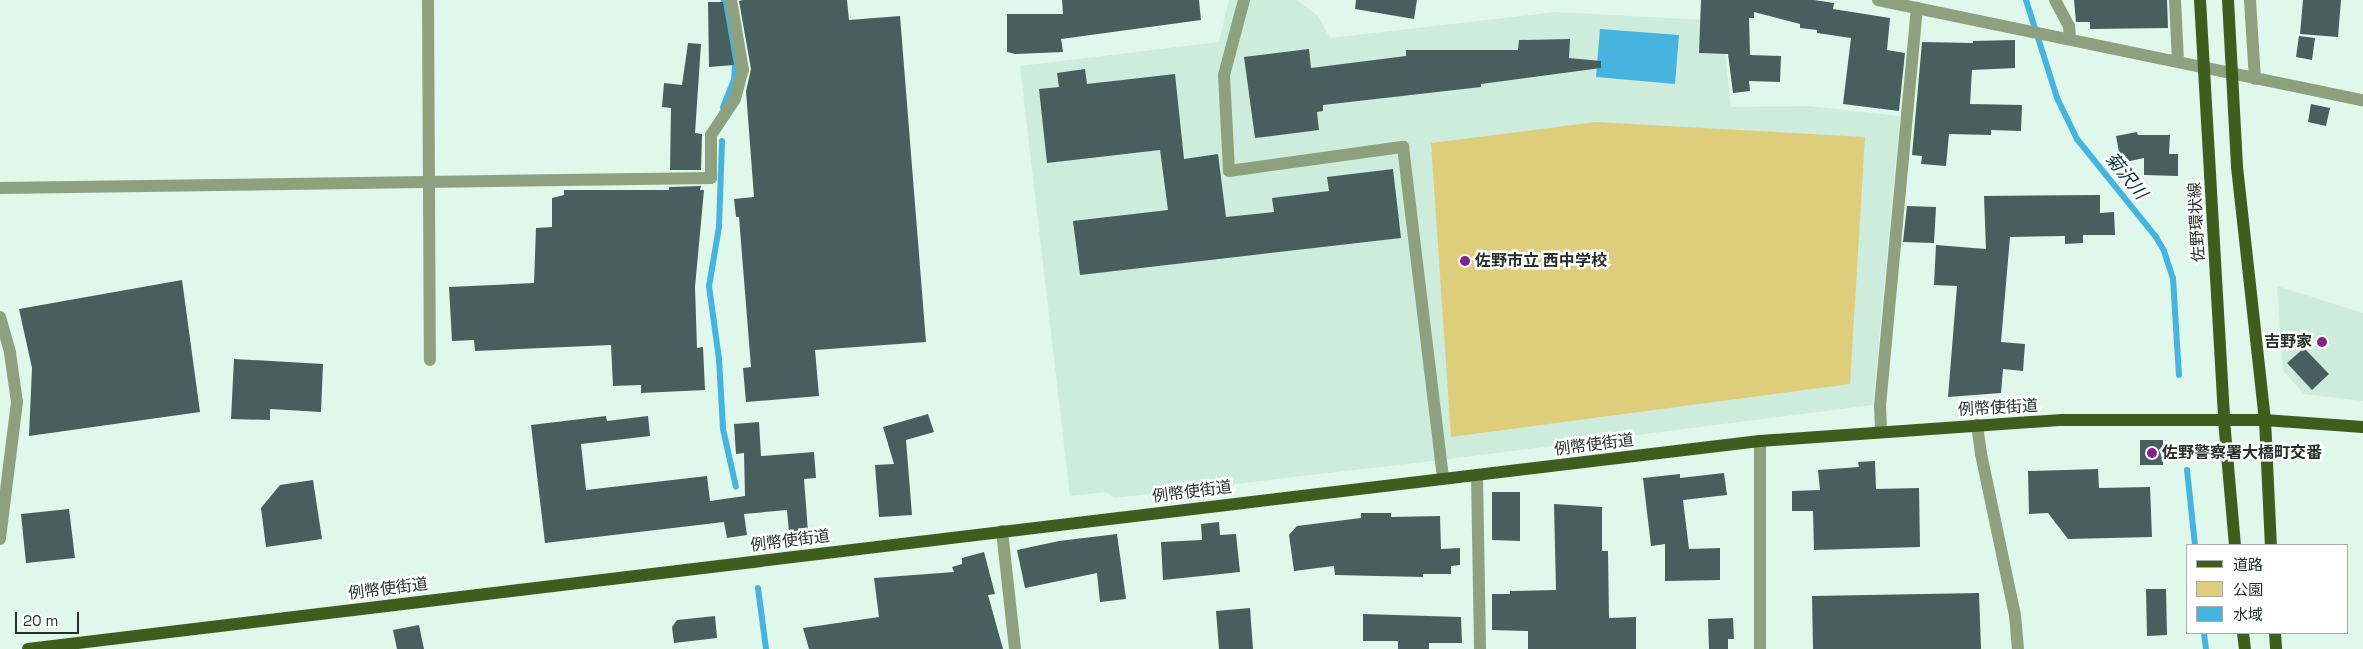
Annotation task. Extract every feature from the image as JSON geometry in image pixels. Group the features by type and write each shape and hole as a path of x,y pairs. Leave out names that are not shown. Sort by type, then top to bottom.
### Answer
{"main road":[{"name":"佐野環状線","path":"2200,0 2224,420 2235,544"},
{"path":"2228,0 2237,167 2265,420 2271,544"},
{"name":"例幣使街道","path":"28,649 1760,441 1881,431 2062,420 2265,420 2363,427"},
{"path":"2243,634 2245,649"},
{"path":"2275,634 2276,649"}],"street":[{"path":"428,0 430,360"},
{"path":"0,188 711,178 711,136 735,99 743,70 732,0"},
{"path":"1244,0 1224,75 1229,171 1402,147 1443,479"},
{"path":"1878,0 2022,28 2255,79 2363,100"},
{"path":"2055,0 2068,26 2065,37"},
{"path":"2175,0 2178,61"},
{"path":"2250,0 2255,79"},
{"path":"1881,431 1880,406 1917,8"},
{"path":"0,317 10,353 17,402 0,539"},
{"path":"1977,425 1982,462 2015,615 2018,649"},
{"path":"1760,441 1760,649"},
{"path":"1477,475 1480,649"},
{"path":"1002,531 1015,649"}],"shaded area":[{"name":"佐野市立 西中学校","path":"1229,0 1297,0 1318,16 1330,38 1556,12 1706,20 1722,28 1731,107 1808,106 1900,116 1873,405 1441,460 1114,498 1106,492 1070,496 1020,66 1219,42"},
{"name":"吉野家","path":"2277,286 2363,313 2363,401 2304,394 2283,371"}],"green space":[{"path":"1596,122 1865,137 1850,384 1451,437 1431,143"}],"water":[{"path":"1600,29 1679,35 1675,84 1596,77"}],"building":[{"path":"847,0 849,20 900,16 926,342 815,350 819,396 746,402 743,368 751,367 739,217 736,217 734,199 754,197 746,91 751,69 739,1"},
{"path":"1062,0 1199,0 1201,20 1061,39 1063,52 1015,54 1007,52 1007,14 1063,14"},
{"path":"1356,0 1417,0 1414,19 1355,9"},
{"path":"1701,0 1814,0 1834,3 1833,9 1890,18 1887,50 1905,53 1899,111 1843,104 1851,38 1817,33 1817,30 1800,28 1800,24 1754,12 1754,18 1749,18 1750,55 1781,56 1780,82 1749,81 1750,91 1733,93 1728,54 1699,53"},
{"path":"2074,0 2167,0 2168,28 2090,29 2090,22 2076,22"},
{"path":"2303,0 2341,0 2338,37 2300,34"},
{"path":"708,2 723,2 734,65 709,67"},
{"path":"2299,36 2315,38 2312,60 2296,57"},
{"path":"1570,39 1569,58 1601,61 1601,68 1481,84 1481,87 1323,105 1323,111 1317,112 1319,130 1255,138 1244,57 1309,49 1311,68 1406,56 1406,50 1518,50 1519,40"},
{"path":"2015,40 2015,68 1972,70 1970,104 2022,105 2021,131 1991,130 1991,135 1949,134 1946,166 1921,164 1922,156 1912,155 1922,42 1973,43 1973,41"},
{"path":"688,43 701,44 695,133 702,134 701,170 670,170 671,108 662,107 664,83 682,85"},
{"path":"1085,69 1087,84 1175,74 1184,159 1218,154 1226,217 1274,212 1272,198 1329,191 1327,177 1393,169 1401,238 1080,275 1073,221 1168,210 1160,150 1047,163 1039,89 1059,87 1057,73"},
{"path":"2311,104 2330,108 2326,126 2308,122"},
{"path":"2137,132 2138,135 2170,135 2169,154 2178,154 2178,176 2144,175 2144,158 2121,163 2116,136"},
{"path":"701,186 700,190 704,190 695,287 697,348 703,347 705,390 641,393 641,385 613,386 611,345 475,351 474,340 452,341 449,287 534,283 536,228 552,227 552,198 564,195 564,190 669,190 669,187"},
{"path":"2100,195 2100,213 2114,212 2115,235 2083,235 2083,243 2065,244 2065,236 2010,237 2001,342 2025,344 2023,371 2003,369 2001,393 1948,397 1957,286 1934,285 1936,245 1986,249 1984,196"},
{"path":"1907,206 1936,207 1934,243 1903,242"},
{"path":"182,280 200,412 29,436 32,368 19,309"},
{"path":"2304,348 2329,374 2312,390 2287,363"},
{"path":"234,359 323,364 321,412 270,409 270,420 231,419"},
{"path":"928,414 934,432 906,440 912,515 879,517 875,465 894,464 883,427"},
{"path":"606,416 607,421 648,416 650,436 581,444 586,490 707,476 710,501 745,496 744,453 736,454 734,424 759,422 761,456 814,452 816,478 804,479 808,532 789,533 787,510 744,514 747,535 727,538 724,522 545,543 531,425"},
{"name":"佐野警察署大橋町交番","path":"2140,440 2163,440 2163,465 2140,465"},
{"path":"1875,461 1876,489 1919,488 1920,547 1814,550 1813,511 1792,511 1792,491 1820,490 1818,470 1859,467 1858,462"},
{"path":"2098,469 2099,488 2150,487 2152,537 2068,539 2048,513 2029,514 2028,471"},
{"path":"1724,473 1727,495 1683,500 1689,549 1720,548 1720,580 1665,581 1665,544 1651,546 1643,478 1680,474 1680,478"},
{"path":"313,480 322,539 266,547 261,508 280,485"},
{"path":"1492,492 1520,492 1520,541 1492,540"},
{"path":"1554,504 1602,507 1602,551 1608,551 1609,618 1636,617 1636,649 1528,649 1528,631 1492,630 1492,594 1510,594 1510,591 1556,590"},
{"path":"69,509 75,558 26,563 21,514"},
{"path":"1361,513 1391,513 1391,517 1440,516 1441,549 1460,548 1460,565 1451,566 1451,574 1423,574 1423,577 1335,575 1334,566 1294,571 1289,535 1297,526 1361,518"},
{"path":"1219,522 1220,535 1236,534 1240,572 1163,580 1161,542 1202,540 1201,524"},
{"path":"1117,534 1126,599 1100,602 1097,573 1025,588 1017,550 1059,541"},
{"path":"984,552 995,594 988,595 1003,649 809,649 803,628 879,617 874,578 954,572 952,567 962,564 962,558"},
{"path":"2146,589 2166,589 2167,635 2147,636"},
{"path":"1979,593 1981,649 1813,649 1812,596"},
{"path":"1250,608 1253,649 1219,649 1216,611"},
{"path":"1363,614 1461,617 1462,643 1429,643 1429,649 1398,649 1398,641 1363,641"},
{"path":"715,616 717,638 674,643 672,627 677,620"},
{"path":"1733,618 1734,639 1728,639 1728,649 1709,649 1708,619"},
{"path":"419,625 424,649 397,649 393,630"}],"waterway":[{"path":"723,107 734,80 735,66 724,0"},
{"name":"菊沢川","path":"2026,0 2057,98 2077,139 2156,237 2164,251 2173,278 2179,375"},
{"path":"722,141 719,227 709,286 719,359 723,429 736,487"},
{"name":"菊沢川","path":"2187,470 2195,544"},
{"path":"758,588 766,649"},
{"name":"菊沢川","path":"2204,634 2206,649"}],"place":[{"name":"佐野市立 西中学校","path":"1465,261"},
{"name":"吉野家","path":"2322,342"},
{"name":"佐野警察署大橋町交番","path":"2152,453"}]}
